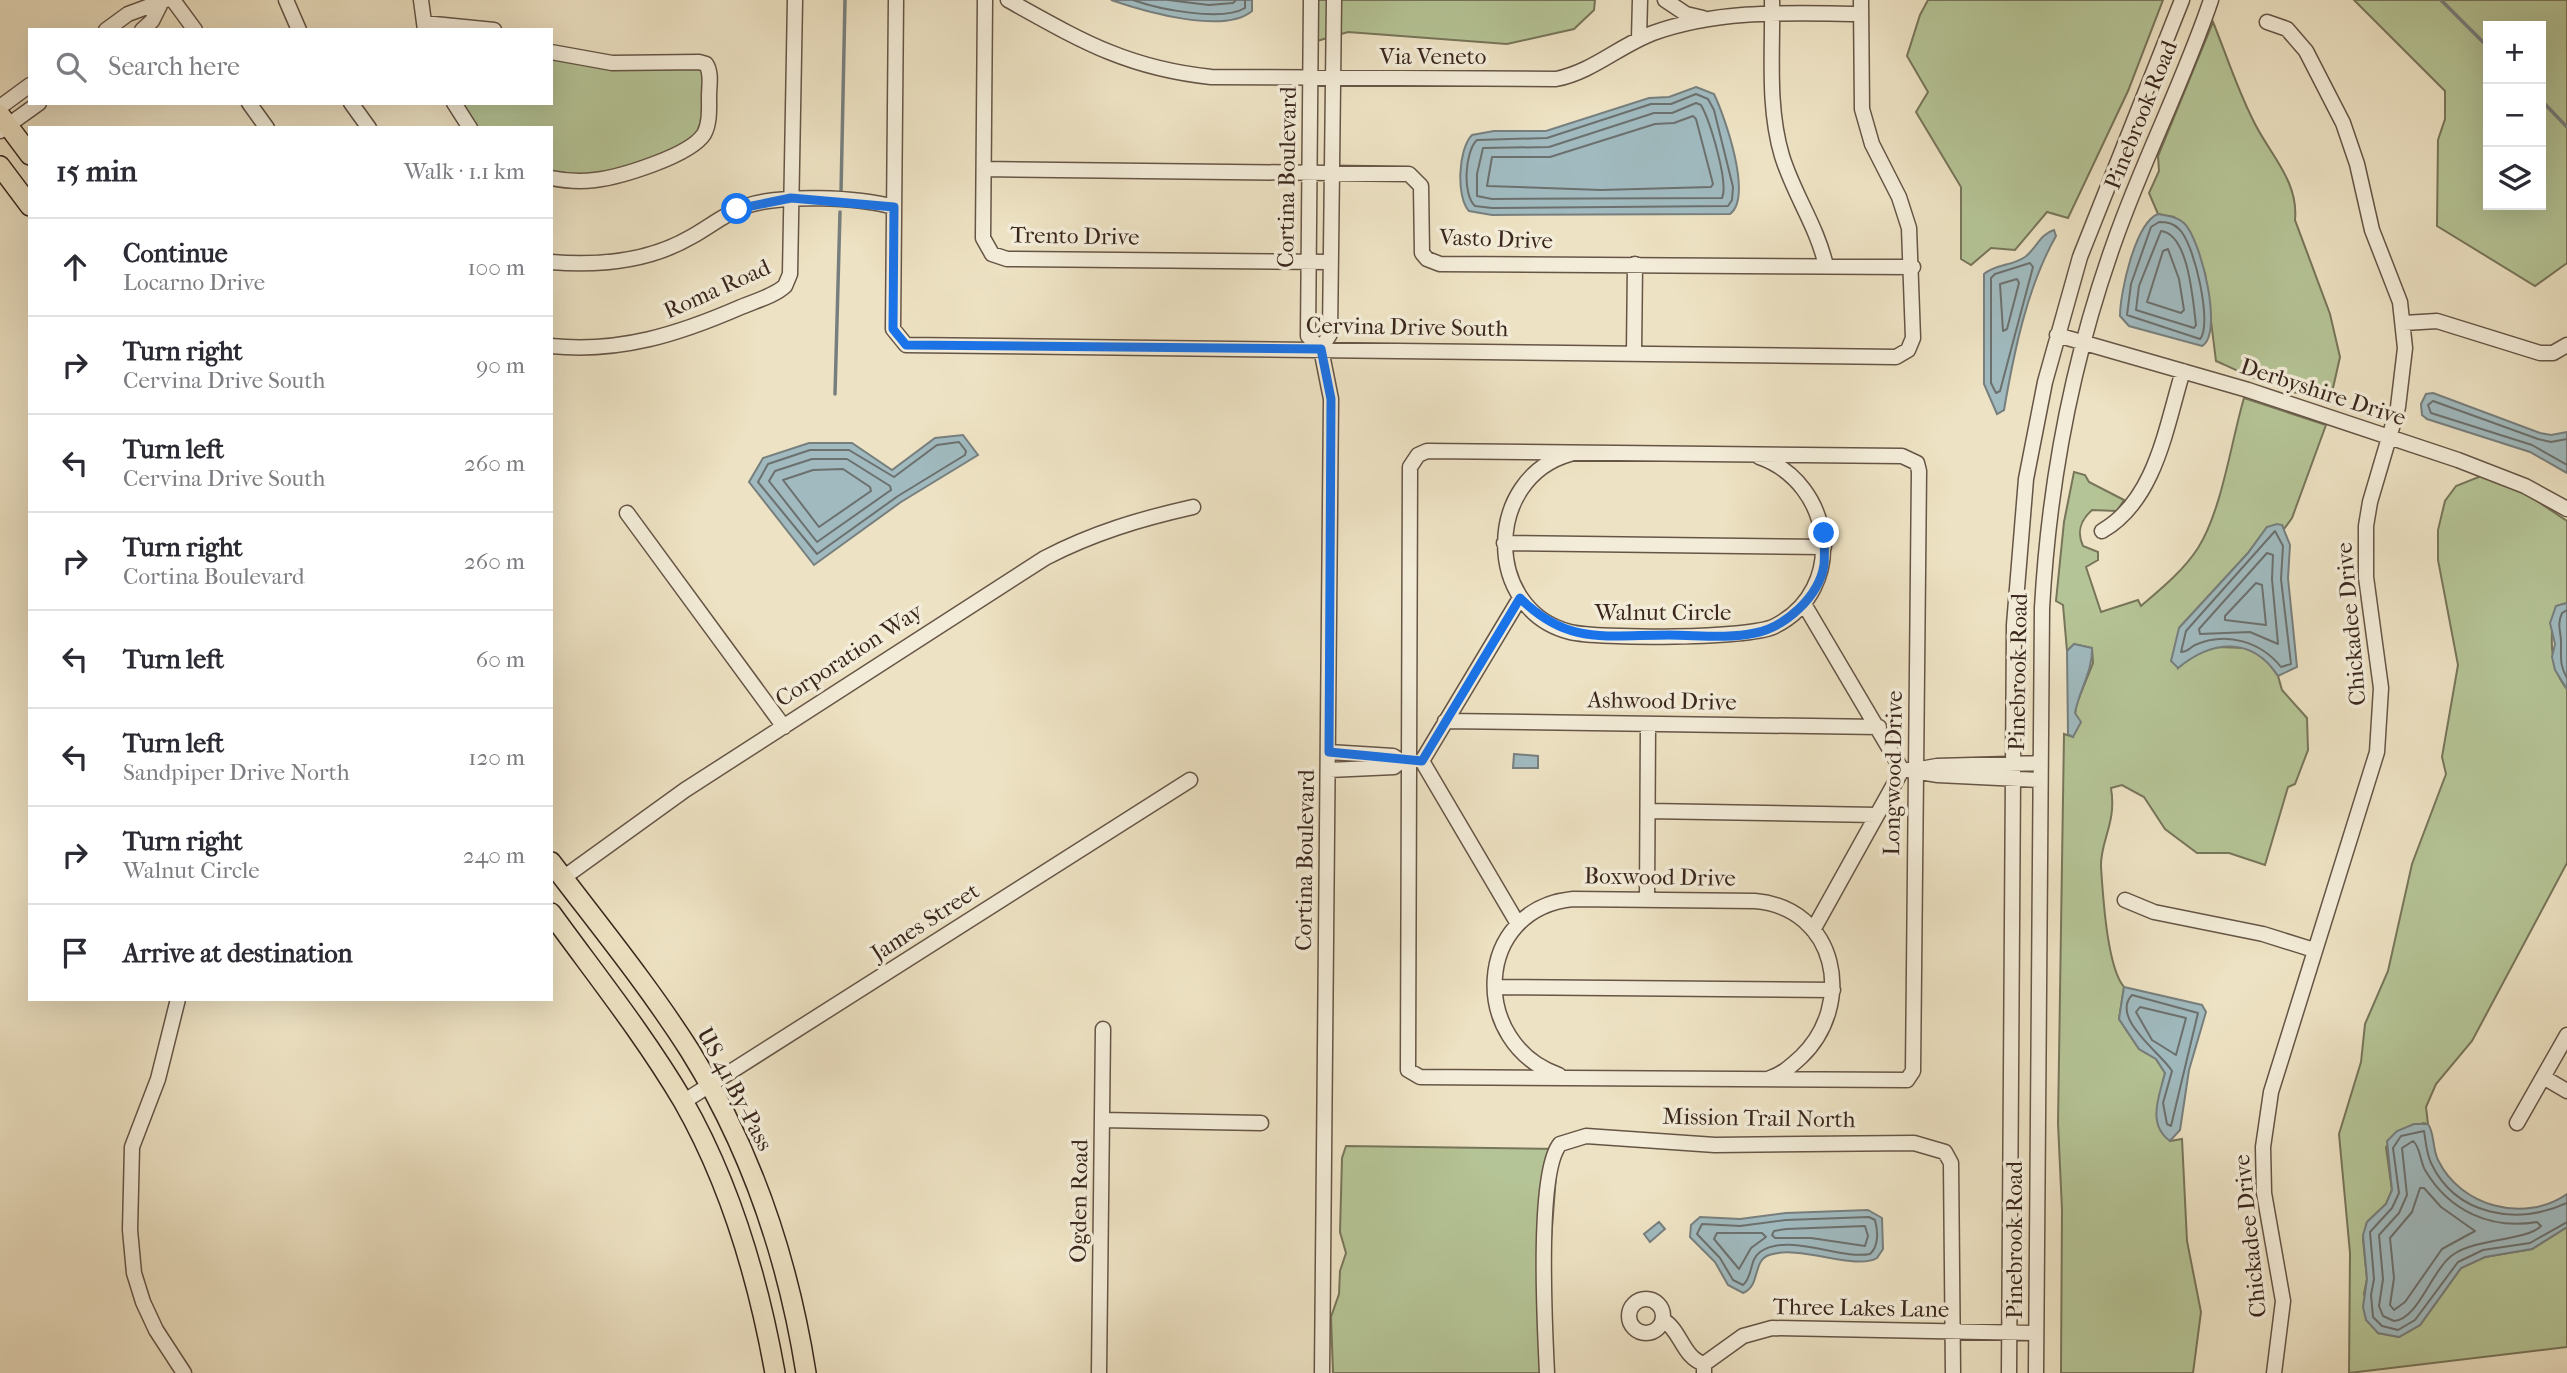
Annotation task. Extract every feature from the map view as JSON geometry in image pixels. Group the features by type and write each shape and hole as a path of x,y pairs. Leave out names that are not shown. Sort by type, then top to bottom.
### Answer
{"main road":[{"path":"3,124 28,153"},
{"path":"0,166 28,203"},
{"name":"US 41 By-Pass","path":"555,872 662,1010 710,1086 738,1140 769,1217 786,1275 805,1368"},
{"path":"553,915 635,1028 683,1102 703,1139 733,1210 763,1313 775,1373"},
{"path":"763,1313 791,1363 805,1368"}],"street":[{"path":"286,0 298,28"},
{"path":"421,0 425,26 460,28"},
{"name":"Roma Road","path":"553,346 596,348 651,341 702,324 781,289 790,274 795,0"},
{"name":"Cervina Drive South","path":"896,0 893,329 906,345 1902,355 1913,338 1913,267 1904,211 1872,144 1862,109 1861,7"},
{"name":"Trento Drive","path":"985,0 983,238 988,249 1002,258 1329,262"},
{"name":"Via Veneto","path":"1008,0 1095,48 1157,69 1210,76 1311,78 1556,79 1578,73 1639,39 1715,17 1772,7 1861,7"},
{"name":"Cortina Boulevard","path":"1311,0 1308,336 1321,349 1331,399 1322,1373"},
{"name":"Cortina Boulevard","path":"1321,349 1330,334 1334,0"},
{"path":"1639,39 1640,0"},
{"path":"1665,0 1686,14 1715,17"},
{"name":"Pinebrook Road","path":"2009,1373 2014,625 2021,516 2032,443 2057,335 2097,208 2158,65 2182,0"},
{"name":"Pinebrook Road","path":"2036,1373 2039,763 2042,608 2048,524 2065,416 2083,342 2115,240 2182,79 2211,0"},
{"path":"109,28 136,10 166,2"},
{"path":"144,28 166,2"},
{"path":"166,2 193,28"},
{"path":"1772,7 1773,105 1778,140 1790,177 1818,233 1826,266"},
{"name":"Chickadee Drive","path":"2267,22 2282,26 2299,43 2337,109 2354,153 2372,230 2395,287 2404,323 2402,387 2390,438 2370,502 2365,551 2381,680 2377,751 2271,1091 2264,1127 2264,1193 2283,1301 2274,1373"},
{"path":"553,52 612,63 699,62 708,66 710,74 708,124 698,140 687,148 638,169 601,179 573,181 553,178"},
{"path":"0,107 28,87"},
{"path":"3,124 36,105"},
{"path":"250,105 266,126"},
{"path":"352,105 368,126"},
{"path":"455,105 469,126"},
{"name":"Vasto Drive","path":"984,169 1309,172 1415,176 1422,190 1422,253 1433,262 1913,267"},
{"path":"553,262 595,264 647,255 680,243 737,209 791,198 894,207"},
{"path":"1634,353 1635,264"},
{"path":"2404,323 2437,321 2540,353 2553,353 2567,345"},
{"name":"Derbyshire Drive","path":"2057,335 2182,370 2492,471 2567,509"},
{"path":"2102,531 2125,515 2146,482 2182,370"},
{"name":"Longwood Drive","path":"1427,451 1749,455 1902,456 1917,463 1919,471 1909,770 1912,1074 1899,1082 1420,1077 1408,1070 1412,461 1427,451"},
{"name":"Walnut Circle","path":"1578,452 1553,461 1525,484 1510,509 1504,543 1508,574 1520,598 1548,623 1587,635 1747,635 1775,626 1804,604 1820,579 1824,547 1819,515 1804,490 1782,469 1749,455"},
{"name":"Corporation Way","path":"555,872 1045,558 1099,532 1132,520 1193,507"},
{"path":"627,513 784,727"},
{"path":"1504,543 1824,547"},
{"path":"1329,770 1394,767 1410,761 1446,721 1520,598"},
{"path":"1804,604 1879,727 1909,770 1937,775 2039,780"},
{"name":"Ashwood Drive","path":"1446,721 1879,727"},
{"path":"1647,900 1648,724"},
{"path":"1329,752 1394,756 1410,761 1518,923"},
{"path":"1813,930 1877,815 1909,770 1937,765 2039,763"},
{"name":"James Street","path":"683,1102 1190,780"},
{"path":"1648,811 1877,815"},
{"name":"Boxwood Drive","path":"1577,1079 1546,1070 1514,1044 1498,1015 1494,987 1499,956 1518,923 1544,906 1564,900 1768,902 1795,913 1813,930 1830,965 1833,989 1828,1020 1817,1040 1782,1073 1759,1080"},
{"path":"2126,900 2154,912 2263,933 2314,950"},
{"path":"1494,987 1833,989"},
{"path":"178,1001 158,1079 132,1147 130,1230 134,1273 143,1302 156,1330 184,1373"},
{"name":"Ogden Road","path":"1099,1373 1103,1028"},
{"path":"2517,1123 2567,1035"},
{"path":"2543,1077 2567,1091"},
{"path":"1102,1120 1261,1123"},
{"name":"Mission Trail North","path":"1547,1373 1543,1255 1551,1159 1560,1144 1586,1136 1715,1144 1914,1143 1945,1152 1951,1163 1953,1331"},
{"path":"1663,1320 1671,1326 1693,1359 1704,1368"},
{"name":"Three Lakes Lane","path":"1704,1368 1743,1336 1772,1328 2036,1333"},
{"path":"1953,1331 1953,1373"}],"green space":[{"path":"1316,0 1595,0 1594,10 1574,29 1507,44 1348,32 1310,43"},
{"path":"1928,0 2163,0 2128,91 2068,218 2047,212 2015,250 1991,248 1971,265 1961,259 1961,187 1916,112 1928,92 1907,56 1920,15"},
{"path":"2354,0 2567,0 2567,263 2535,286 2437,226 2438,140 2445,119 2445,91"},
{"path":"2213,22 2247,107 2292,192 2295,220 2330,314 2340,357 2331,397 2288,391 2216,361 2205,273 2174,217 2158,214 2149,193 2159,171 2158,156"},
{"path":"553,56 690,66 702,70 705,103 700,128 696,134 687,142 658,156 606,173 579,176 553,172 553,126 475,126 460,105 553,105"},
{"path":"2244,398 2326,425 2292,518 2284,529 2282,525 2267,527 2248,553 2179,628 2178,668 2197,652 2217,647 2247,648 2265,658 2278,676 2282,690 2307,718 2308,750 2295,784 2288,787 2265,865 2229,853 2197,853 2165,829 2144,797 2122,785 2111,788 2112,811 2101,858 2110,948 2118,977 2124,987 2119,1019 2139,1049 2156,1059 2165,1073 2162,1085 2170,1141 2182,1139 2187,1241 2201,1312 2193,1373 2061,1373 2062,1210 2058,1123 2064,734 2073,737 2076,705 2093,663 2092,648 2074,644 2067,651 2063,605 2056,601 2064,522 2074,472 2085,475 2089,482 2124,500 2117,511 2092,510 2082,522 2080,535 2083,546 2098,552 2098,560 2086,567 2101,612 2138,600 2141,606 2186,564 2206,532 2220,495"},
{"path":"2481,476 2519,489 2567,521 2567,603 2556,606 2552,649 2556,670 2567,689 2567,863 2472,1041 2436,1084 2426,1107 2428,1124 2423,1123 2386,1147 2392,1190 2386,1204 2367,1222 2363,1239 2367,1279 2364,1294 2378,1333 2399,1337 2420,1325 2461,1268 2485,1257 2532,1249 2567,1227 2567,1347 2349,1373 2350,1253 2339,1134 2361,1062 2365,1024 2388,971 2412,864 2446,774 2442,757 2458,665 2438,560 2438,530 2445,501 2456,486"},
{"path":"1346,1146 1558,1149 1541,1373 1333,1373 1331,1317 1339,1294 1340,1271 1346,1253 1340,1232 1342,1158"}],"water":[{"path":"1111,0 1252,0 1252,11 1239,18 1204,21 1162,15"},
{"path":"1696,87 1714,94 1735,156 1739,191 1736,205 1730,214 1492,215 1469,211 1465,204 1462,195 1461,162 1472,135 1494,131 1546,131 1649,98 1669,97"},
{"path":"2158,214 2184,223 2197,247 2208,286 2211,324 2208,338 2202,346 2129,326 2120,316 2130,260 2142,230"},
{"path":"2054,230 2056,236 2029,298 2004,410 1997,414 1984,384 1984,274 2025,257 2045,235"},
{"path":"2433,393 2540,433 2551,435 2567,432 2567,473 2530,452 2427,419 2422,415 2421,404 2426,394"},
{"path":"963,435 978,455 901,502 814,565 749,482 763,458 809,443 852,443 892,470 935,438"},
{"path":"2282,525 2290,545 2288,578 2297,667 2278,676 2268,663 2256,654 2231,646 2204,652 2178,668 2171,661 2179,628 2248,553 2267,527"},
{"path":"2567,603 2567,689 2555,670 2552,657 2555,644 2550,623 2556,606"},
{"path":"2074,644 2092,648 2092,656 2075,713 2081,722 2073,737 2068,734 2067,651"},
{"path":"1514,754 1538,756 1538,768 1513,768"},
{"path":"2124,987 2202,1005 2206,1012 2189,1070 2180,1130 2170,1141 2158,1126 2157,1118 2158,1099 2165,1073 2156,1059 2139,1049 2119,1019"},
{"path":"2414,1124 2428,1124 2438,1160 2448,1176 2461,1189 2495,1206 2513,1209 2550,1203 2567,1194 2567,1227 2532,1249 2485,1257 2461,1268 2420,1325 2399,1337 2378,1333 2366,1320 2363,1307 2367,1279 2363,1235 2367,1222 2386,1204 2392,1190 2387,1141 2397,1131"},
{"path":"1868,1210 1882,1218 1883,1249 1877,1258 1855,1261 1796,1253 1769,1255 1760,1262 1752,1285 1743,1293 1728,1285 1715,1262 1690,1237 1691,1225 1700,1217 1740,1219 1786,1213"},
{"path":"1659,1222 1665,1229 1650,1242 1644,1234"}],"waterway":[{"path":"841,193 845,0"},
{"path":"2441,0 2483,42"},
{"path":"2546,105 2567,127"},
{"path":"835,394 840,212"}],"route":[{"path":"737,209 791,198 894,207 893,329 900,341 906,345 1321,349 1331,399 1329,752 1394,756 1401,761 1422,761 1520,598 1548,623 1587,635 1747,635 1775,626 1804,604 1820,579 1824,565 1824,533"}]}
